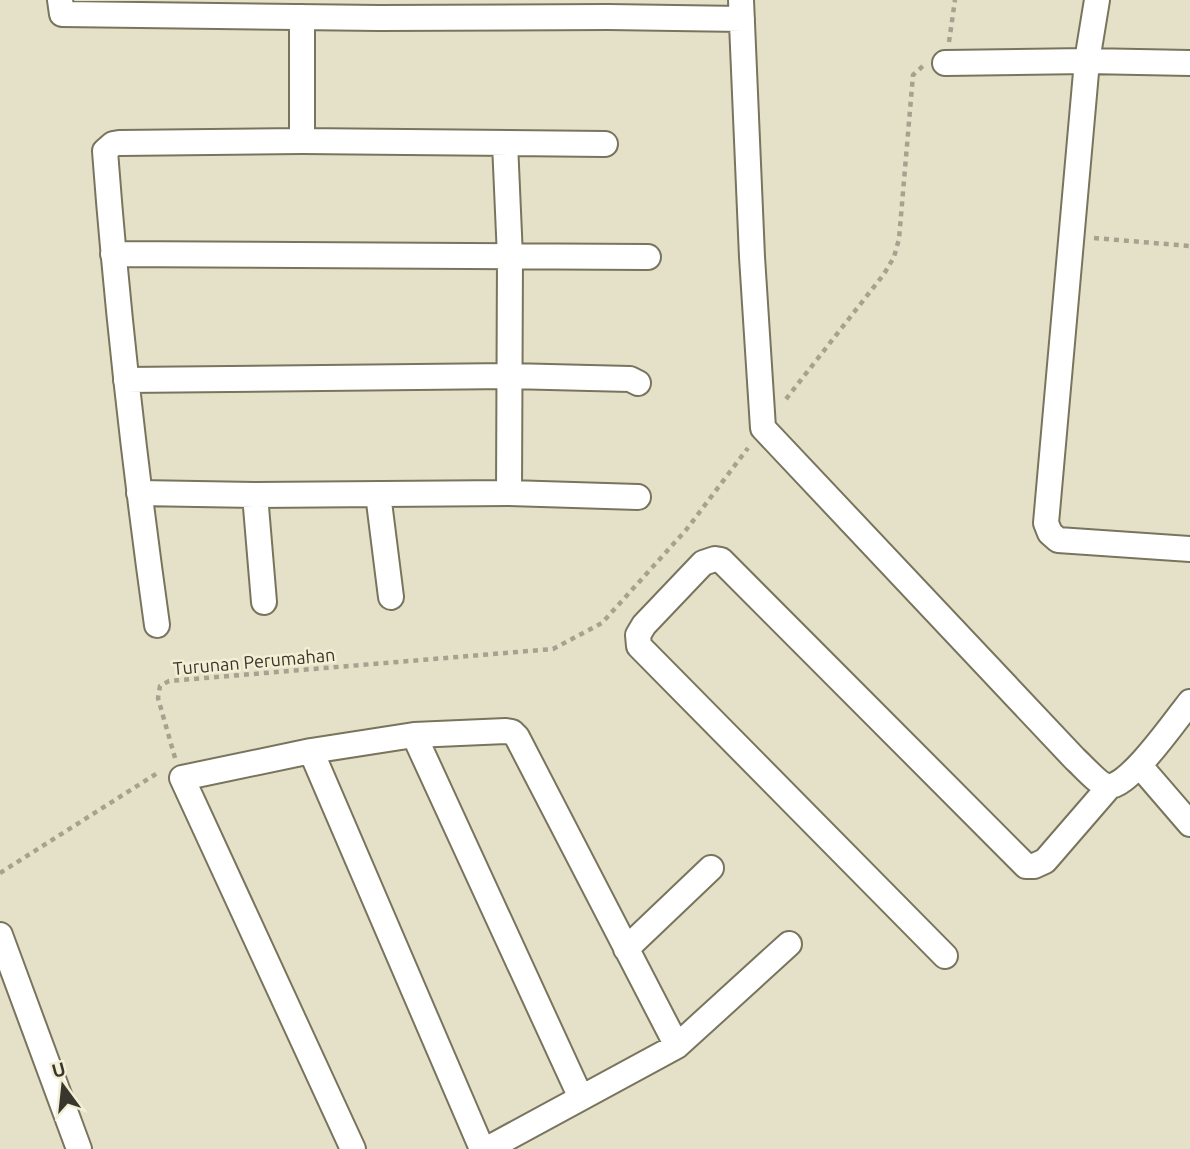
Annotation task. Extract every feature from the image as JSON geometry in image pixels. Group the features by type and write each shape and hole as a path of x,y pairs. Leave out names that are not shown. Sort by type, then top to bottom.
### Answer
{"street":[{"path":"60,0 61,14 272,8 302,17 378,9 741,10 763,428 1074,759 1109,787"},
{"path":"1097,0 1087,61 1046,523 1049,533 1058,540 1190,549"},
{"path":"302,17 302,141"},
{"path":"945,63 1190,63"},
{"path":"157,625 139,493 113,254 105,151 109,146 119,143 302,141 605,144"},
{"path":"505,143 510,257 509,493"},
{"path":"113,254 648,257"},
{"path":"127,380 509,376 630,379 638,383"},
{"path":"139,493 509,493 638,497"},
{"path":"379,494 391,597"},
{"path":"256,495 264,602"},
{"path":"945,957 639,646 638,635 645,625 703,563 721,560 1026,866 1045,861 1109,787 1140,766 1190,702"},
{"path":"353,1149 182,778 311,751 414,735 512,732 517,737 677,1046"},
{"path":"414,735 581,1098"},
{"path":"311,751 482,1149"},
{"path":"1140,766 1190,824"},
{"path":"626,949 711,868"},
{"path":"0,934 79,1149"},
{"path":"487,1149 677,1046 789,944"}],"path":[{"path":"763,428 884,274 894,257 899,239 913,75 921,66 933,62 945,63 955,0"},
{"path":"1072,236 1190,246"},
{"name":"Turunan Perumahan","path":"175,761 158,698 160,686 169,681 553,649 602,623 686,530 763,428"},
{"path":"0,873 164,768"}]}
